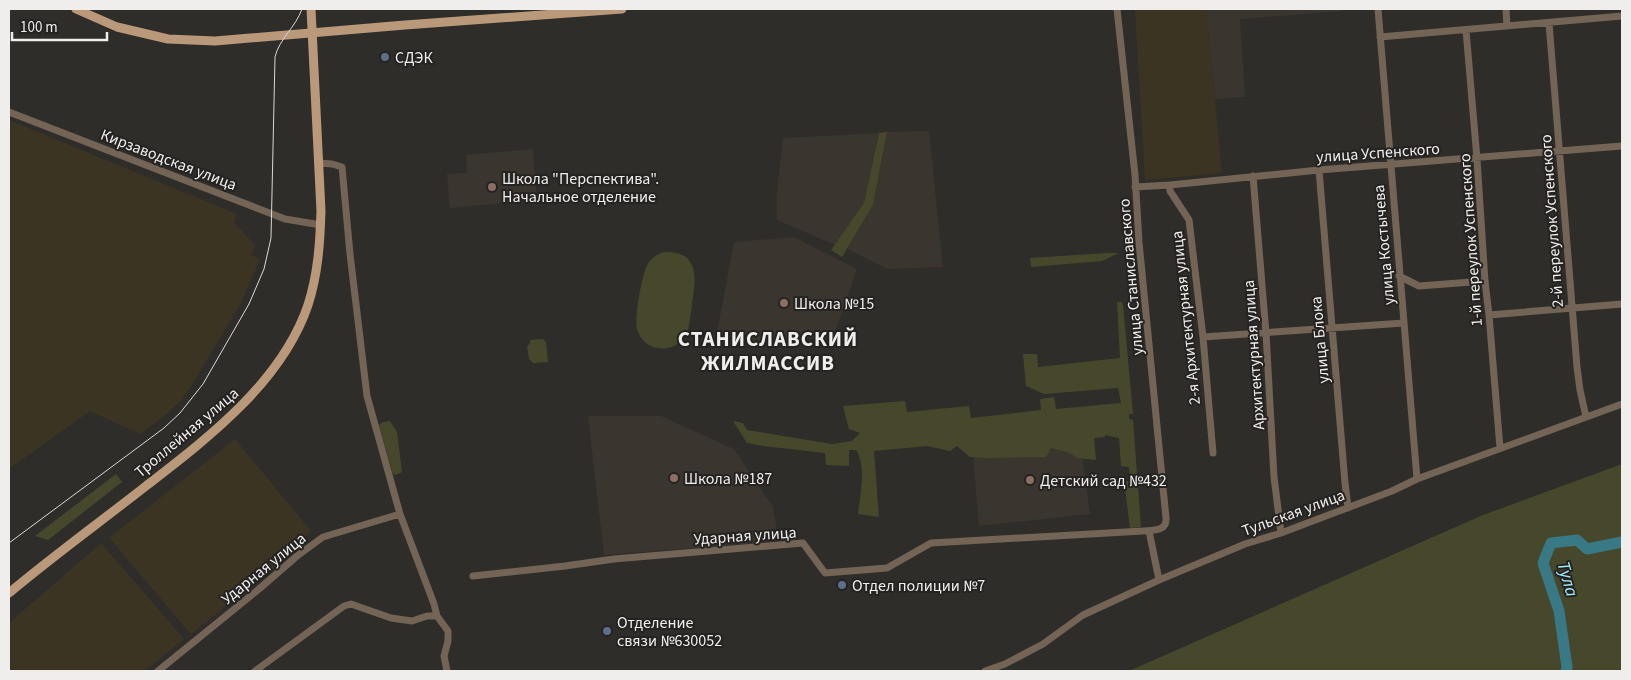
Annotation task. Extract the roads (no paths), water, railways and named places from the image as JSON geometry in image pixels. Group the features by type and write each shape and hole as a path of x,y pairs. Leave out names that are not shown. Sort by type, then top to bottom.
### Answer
{"main road":[{"path":"76,9 117,27 168,39 214,41 574,11 622,9"},
{"name":"Троллейная улица","path":"9,593 229,419 251,397 274,368 290,341 308,306 319,255 321,225 311,9"}],"street":[{"name":"улица Станиславского","path":"1117,9 1127,92 1167,522 1162,529 1149,530"},
{"name":"улица Костычева","path":"1378,9 1417,479"},
{"path":"1506,9 1507,26"},
{"path":"1380,37 1622,16"},
{"name":"2-й переулок Успенского","path":"1549,23 1572,309 1580,390 1586,417"},
{"name":"1-й переулок Успенского","path":"1466,30 1478,159 1485,281 1500,448"},
{"name":"Кирзаводская улица","path":"9,112 286,219 321,225"},
{"name":"улица Успенского","path":"1135,187 1390,164 1478,159 1622,146"},
{"path":"319,162 342,167 367,396 400,514 437,616 448,631 448,641 444,656 447,671"},
{"name":"улица Блока","path":"1319,170 1348,508"},
{"name":"Архитектурная улица","path":"1253,176 1266,333 1274,477 1281,533"},
{"name":"2-я Архитектурная улица","path":"1170,185 1170,191 1189,220 1203,337 1213,453"},
{"path":"1399,276 1418,286 1485,281"},
{"path":"1489,315 1572,309 1579,306 1622,304"},
{"path":"1203,337 1404,323"},
{"name":"Тульская улица","path":"985,671 1005,664 1043,644 1083,615 1158,580 1245,544 1281,533 1392,491 1417,479 1622,404"},
{"name":"Ударная улица","path":"158,671 260,589 297,556 323,537 400,514"},
{"path":"1149,530 1158,580"},
{"name":"Ударная улица","path":"473,576 614,559 804,543 825,573 888,568 930,543 1149,530"},
{"path":"255,671 344,606 351,604 391,618 412,621 428,616 437,616"}],"waterway":[{"name":"Тула","path":"1566,671 1559,611 1543,563 1551,543 1577,540 1587,549 1622,542"}],"tram line":[{"path":"9,543 164,428 180,413 203,384 249,304 264,269 271,238 275,57 280,44 296,22 302,9"}],"place":[{"name":"СДЭК","path":"385,57"},
{"name":"Школа \"Перспектива\". Начальное отделение","path":"492,187"},
{"name":"Школа №15","path":"784,303"},
{"name":"Школа №187","path":"674,478"},
{"name":"Детский сад №432","path":"1030,480"},
{"name":"Отдел полиции №7","path":"842,585"},
{"name":"Отделение связи №630052","path":"607,631"}],"district":[{"name":"СТАНИСЛАВСКИЙ ЖИЛМАССИВ","path":"768,351"}]}
